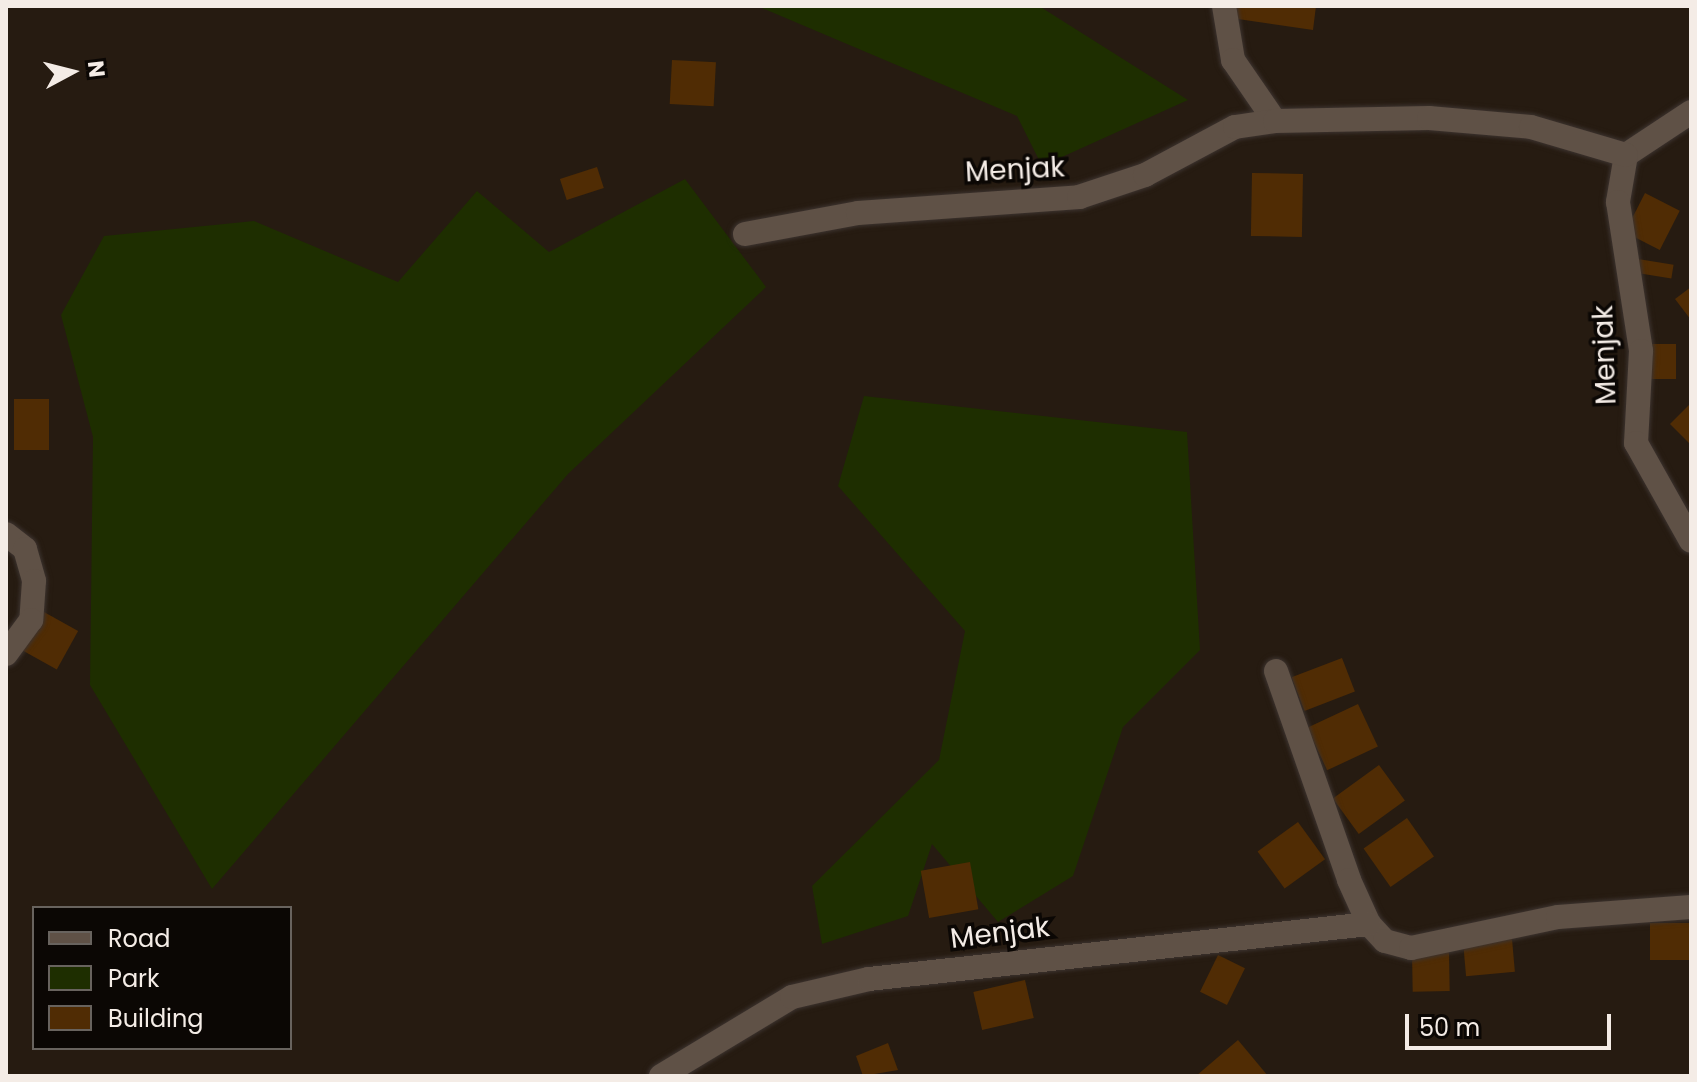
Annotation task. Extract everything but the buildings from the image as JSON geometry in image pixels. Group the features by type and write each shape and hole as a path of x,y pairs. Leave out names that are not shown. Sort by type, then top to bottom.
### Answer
{"street":[{"path":"1224,6 1233,60 1275,121"},
{"path":"1626,155 1691,112"},
{"name":"Menjak","path":"745,234 858,213 1079,197 1145,175 1235,127 1275,121 1429,118 1531,127 1626,155 1618,202 1641,351 1636,443 1691,541"},
{"path":"6,534 25,549 34,581 31,620 6,654"},
{"path":"1276,671 1369,924 1385,941 1411,948 1558,917 1691,907"},
{"name":"Menjak","path":"661,1076 792,997 869,979 1369,924"}],"green space":[{"path":"757,6 1039,6 1188,100 1042,166 1017,116"},
{"path":"685,179 766,287 568,474 212,889 90,685 93,437 61,315 104,236 254,221 398,282 477,191 549,252"},
{"path":"864,396 1187,432 1200,650 1123,727 1073,876 998,922 932,844 908,916 822,944 812,886 939,760 965,631 838,486"}]}
